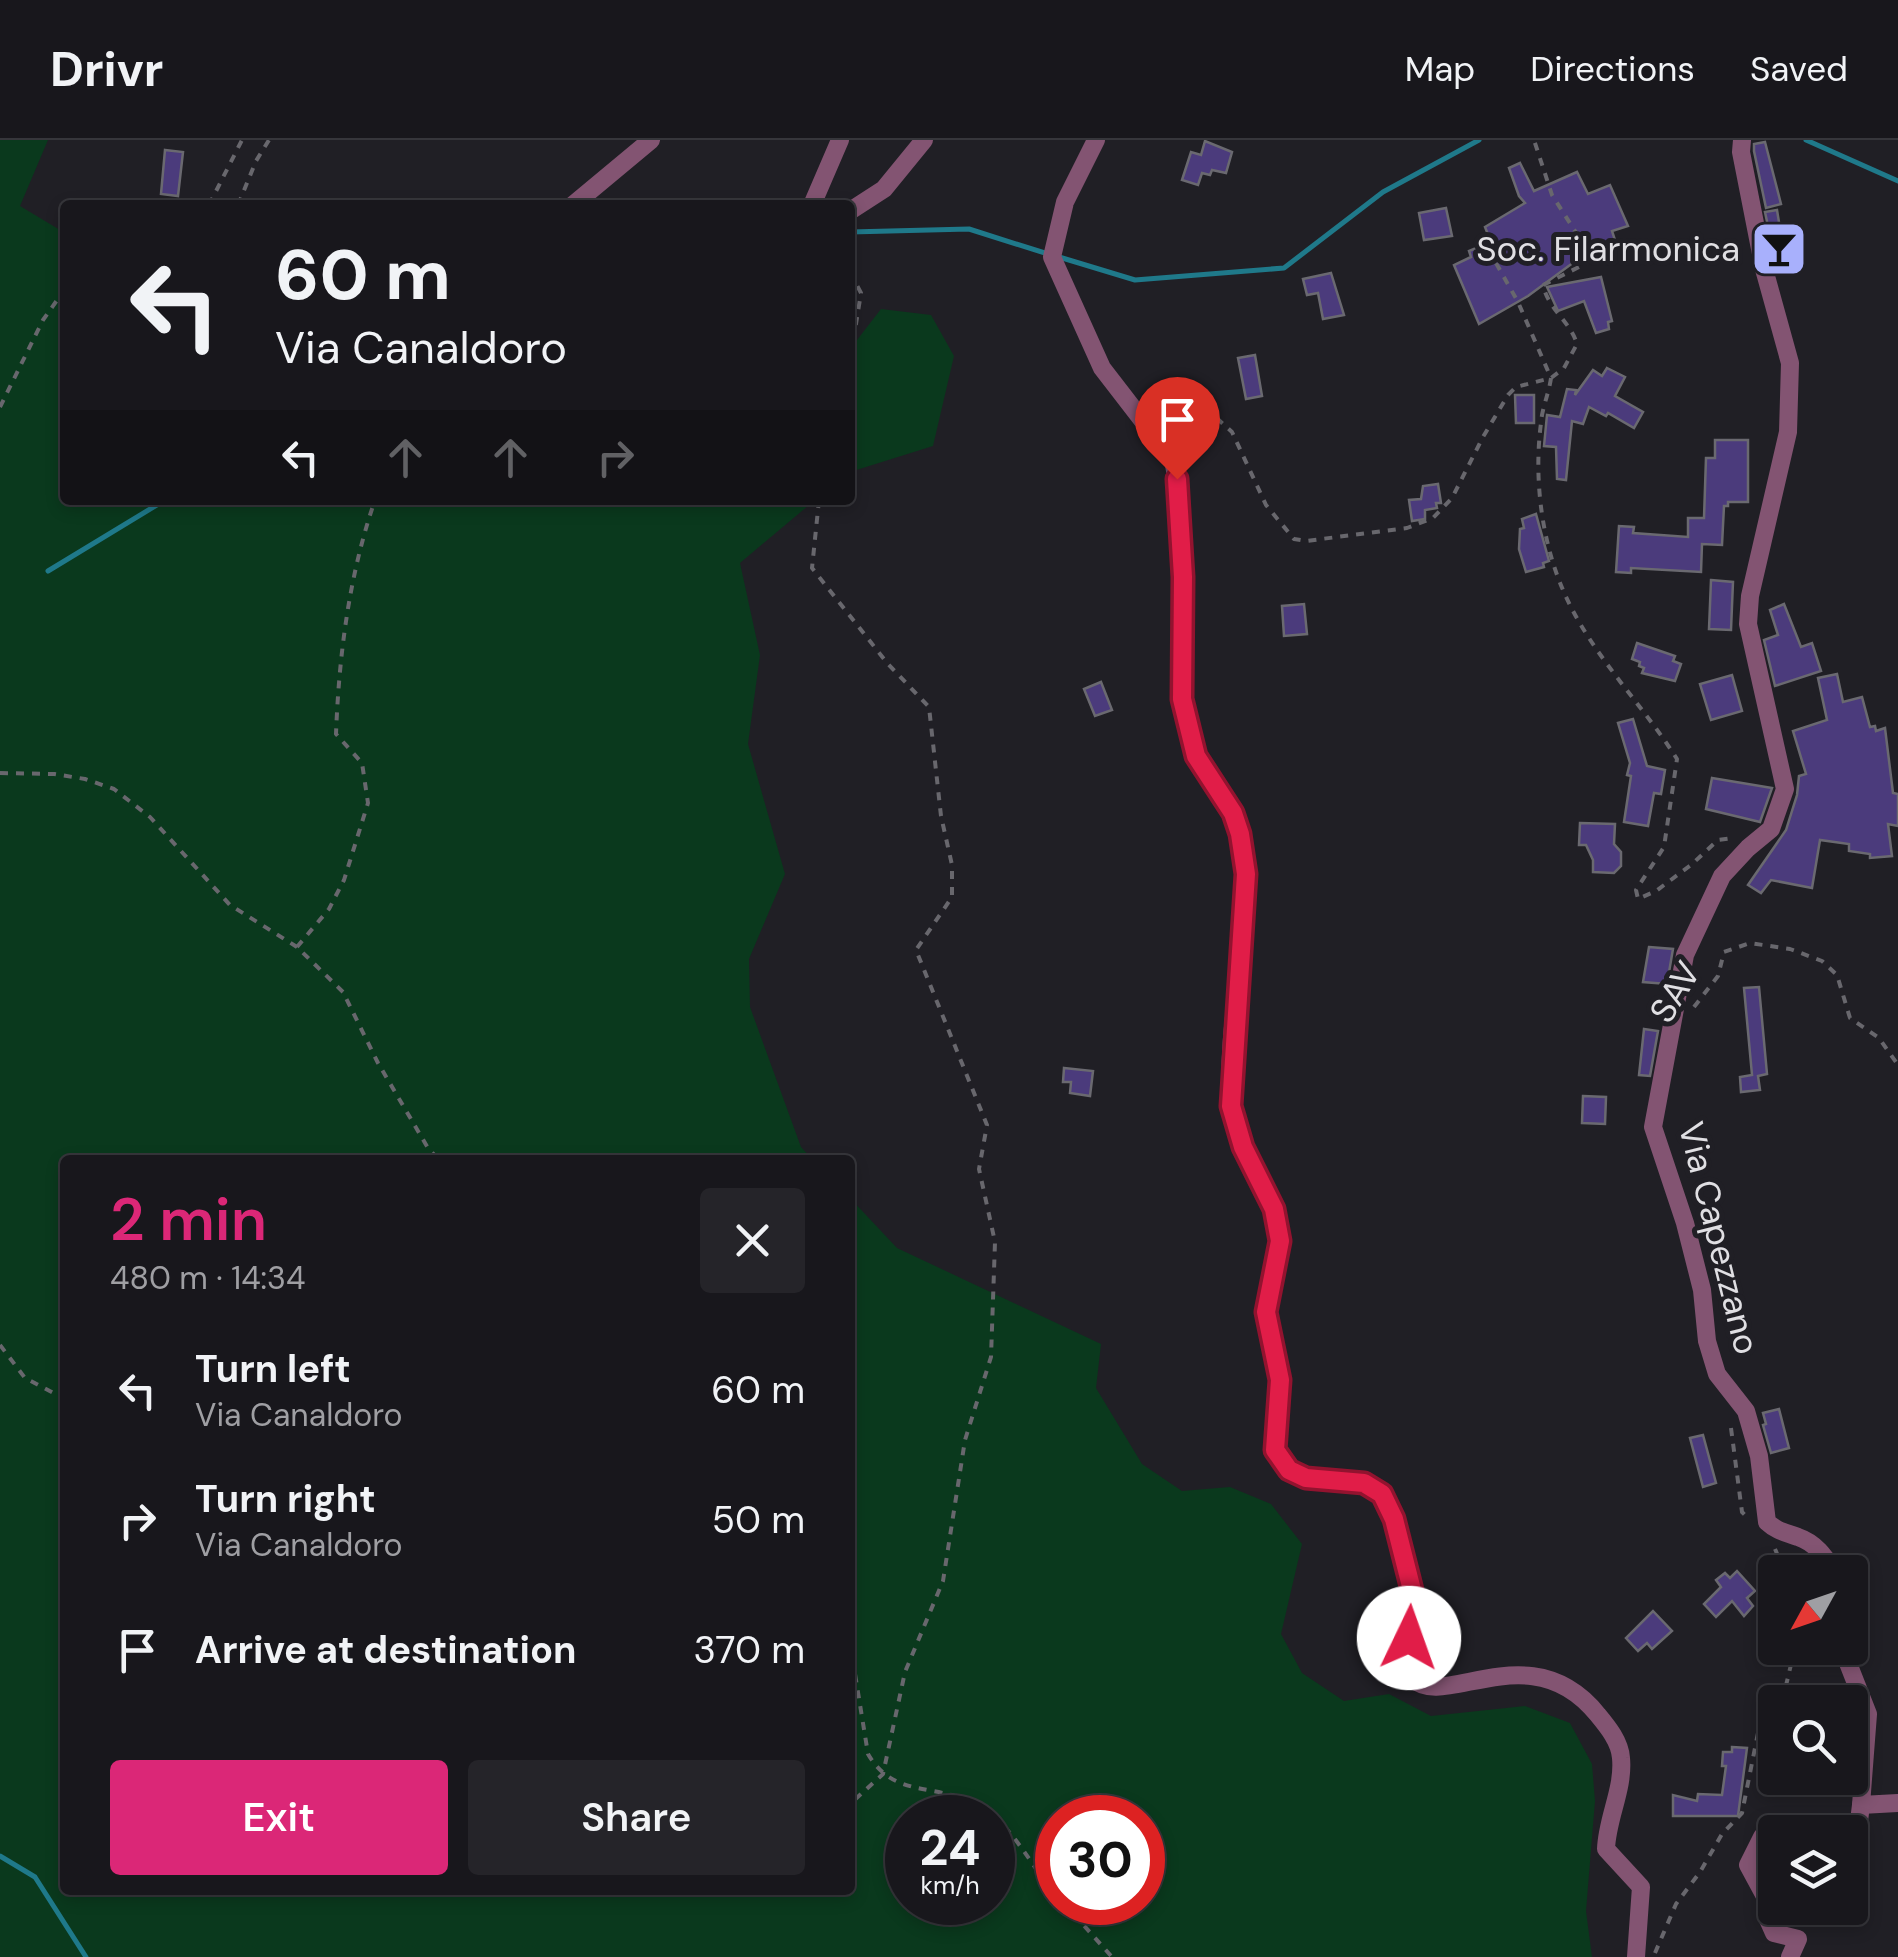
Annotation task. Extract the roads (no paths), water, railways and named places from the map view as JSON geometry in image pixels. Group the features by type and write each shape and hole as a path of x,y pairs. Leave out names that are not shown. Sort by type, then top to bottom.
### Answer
{"street":[{"path":"579,200 651,140"},
{"path":"814,200 840,140"},
{"path":"855,207 884,188 924,140"},
{"path":"1096,140 1065,202 1052,257 1102,368 1173,460 1183,560 1182,699 1196,756 1237,823 1246,874 1231,1106 1243,1147 1274,1209 1280,1241 1266,1312 1280,1380 1275,1450 1289,1470 1306,1478 1364,1483 1382,1494 1394,1519 1414,1598 1404,1663 1413,1679 1428,1688 1526,1674 1558,1681 1586,1700 1610,1729 1622,1753 1622,1778 1610,1815 1606,1849 1641,1887 1636,1957"},
{"name":"Via Capezzano","path":"1742,140 1741,152 1764,269 1790,363 1788,432 1750,596 1748,624 1785,789 1771,829 1722,876 1685,955 1653,1127 1690,1240 1702,1290 1707,1341 1717,1374 1746,1411 1759,1456 1767,1522 1779,1533 1801,1538 1824,1555"},
{"path":"1849,1665 1868,1714 1859,1815"},
{"path":"1860,1805 1898,1804"},
{"path":"1758,1845 1748,1866 1758,1884"},
{"path":"1770,1925 1774,1933 1798,1939 1790,1957"}],"waterway":[{"path":"1059,257 1135,280 1284,268 1383,192 1479,140"},
{"path":"1806,140 1898,181"},
{"path":"855,232 969,229 1048,254"},
{"path":"48,571 157,505"},
{"path":"0,1856 35,1877 86,1957"}],"place":[{"name":"Soc. Filarmonica","path":"1779,249"}]}
